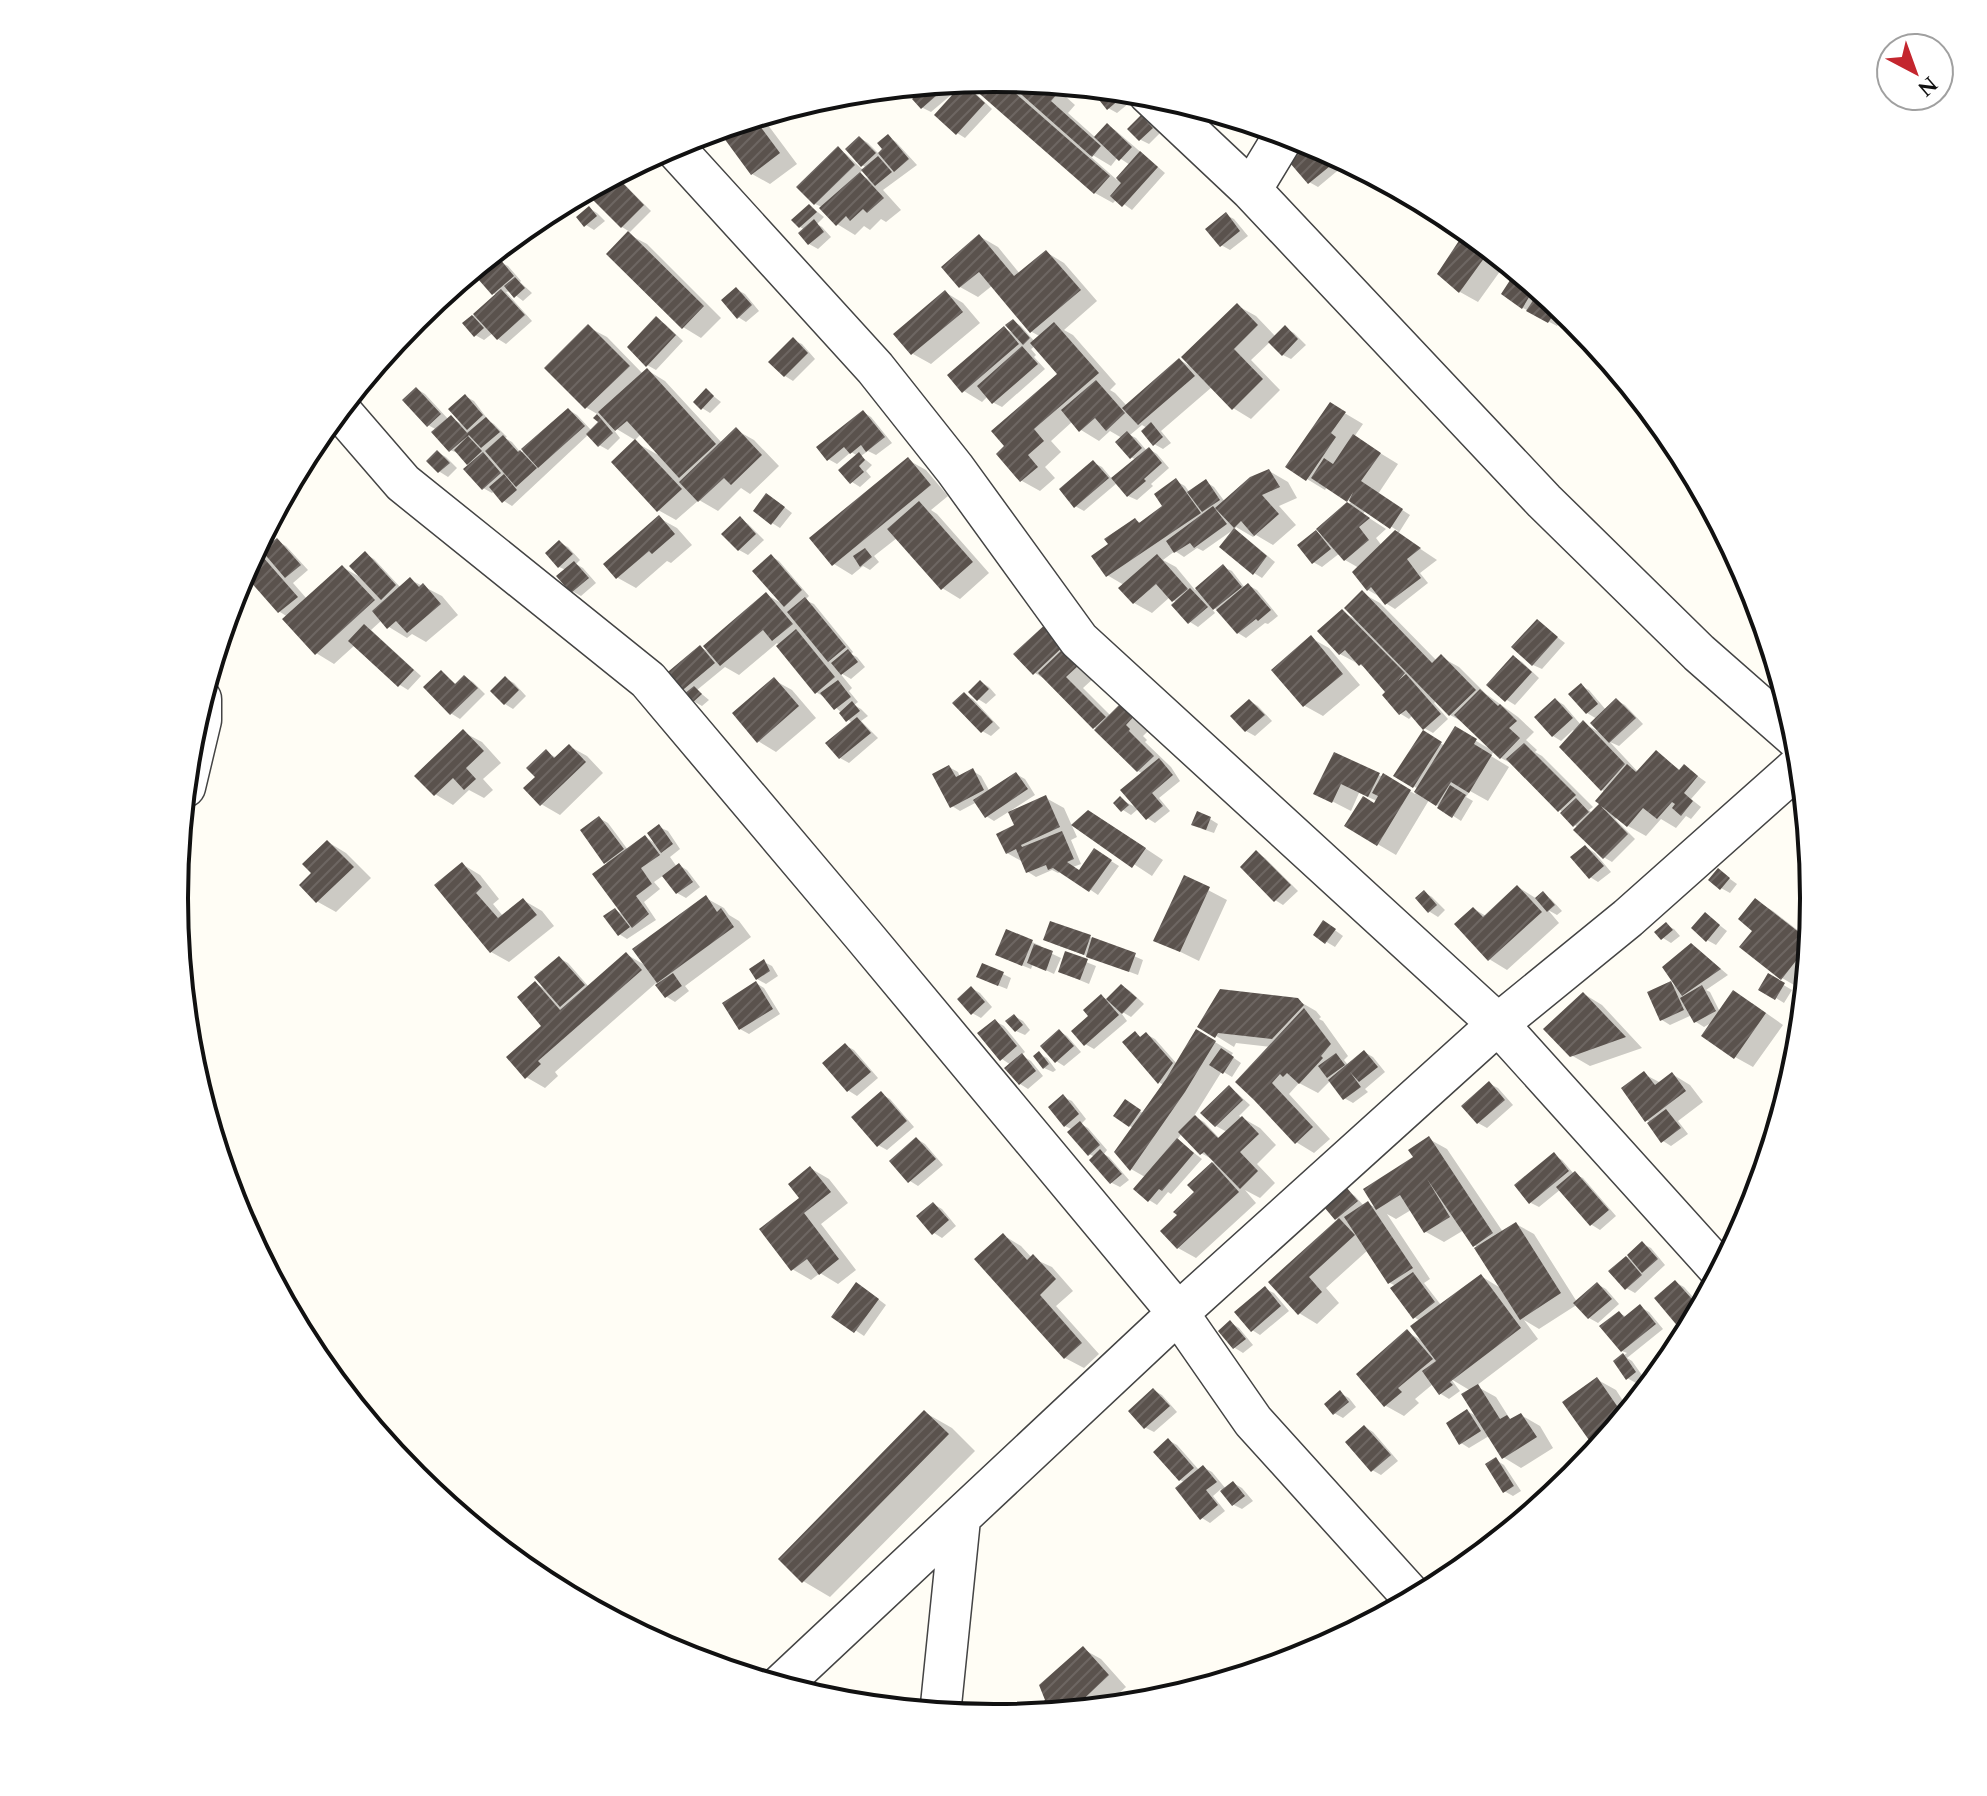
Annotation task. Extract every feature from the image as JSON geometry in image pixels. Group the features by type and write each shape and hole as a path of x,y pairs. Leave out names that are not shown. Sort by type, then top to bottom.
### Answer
{"street":[{"path":"1167,111 1251,190 1544,501 1699,653 1780,724"},
{"path":"1251,190 1279,144"},
{"path":"681,155 875,368 955,469 1079,640 1498,1024 1712,1261"},
{"path":"346,418 403,483 648,680 1178,1313 1253,1421 1406,1590"},
{"path":"789,1678 1178,1313 1498,1024 1628,918 1790,774"},
{"path":"941,1702 960,1519"}],"building":[{"path":"974,93 985,103 956,135 934,115 953,94"},
{"path":"978,93 1015,93 1110,176 1094,194"},
{"path":"1020,93 1056,95 1051,101 1101,146 1092,157"},
{"path":"938,94 921,109 912,99 915,96"},
{"path":"1098,99 1117,102 1107,110"},
{"path":"1141,115 1153,128 1139,141 1127,129"},
{"path":"1107,123 1132,147 1119,161 1094,137"},
{"path":"760,127 780,153 751,175 724,139"},
{"path":"888,134 909,159 894,172 878,153 882,149 877,143"},
{"path":"859,136 876,153 861,167 845,149"},
{"path":"838,146 855,165 814,205 796,187"},
{"path":"1292,149 1330,166 1308,184 1284,156"},
{"path":"1140,151 1158,167 1122,207 1110,196 1121,183 1116,178"},
{"path":"878,156 892,172 875,186 861,170"},
{"path":"860,172 884,198 867,213 863,209 850,221 846,216 836,226 819,208"},
{"path":"623,183 644,205 621,228 593,200"},
{"path":"809,204 817,212 799,228 791,220"},
{"path":"589,206 597,216 584,227 576,217"},
{"path":"1226,212 1240,231 1220,247 1205,229"},
{"path":"814,219 824,232 808,245 798,233"},
{"path":"628,231 704,306 682,329 606,254"},
{"path":"979,234 1014,276 1046,250 1081,290 1030,333 979,272 959,288 941,267"},
{"path":"1459,241 1484,259 1459,293 1437,274"},
{"path":"501,260 514,276 492,295 478,279"},
{"path":"515,277 525,288 514,298 504,286"},
{"path":"1510,280 1530,296 1522,309 1501,294"},
{"path":"736,287 752,305 737,319 721,300"},
{"path":"501,289 525,315 497,340 473,314"},
{"path":"945,290 963,312 911,355 893,334"},
{"path":"1533,300 1552,317 1548,323 1526,311"},
{"path":"1237,303 1258,325 1234,349 1263,379 1232,410 1181,357"},
{"path":"472,315 484,328 474,337 462,323"},
{"path":"656,316 676,335 646,367 627,347"},
{"path":"1013,319 1030,338 1023,345 1005,325"},
{"path":"1054,322 1099,373 1034,429 1044,441 1028,455 1038,467 1020,482 996,454 1004,446 991,431 1057,374 1030,343"},
{"path":"588,324 630,366 585,409 544,368"},
{"path":"1285,325 1298,339 1282,356 1268,342"},
{"path":"1004,326 1019,344 962,393 947,375"},
{"path":"793,337 808,353 784,377 768,362"},
{"path":"1022,346 1038,364 992,404 977,386"},
{"path":"1179,358 1195,376 1138,425 1122,408"},
{"path":"647,368 716,444 679,478 627,421 615,431 598,412"},
{"path":"1096,380 1125,413 1106,431 1095,418 1079,432 1061,410"},
{"path":"416,387 441,414 427,427 402,400"},
{"path":"706,388 714,396 701,410 693,402"},
{"path":"465,394 483,415 467,430 448,409"},
{"path":"1330,402 1346,412 1331,433 1336,437 1306,481 1285,467"},
{"path":"568,408 585,426 538,468 521,449"},
{"path":"863,410 885,437 866,452 861,445 850,454 844,447 827,461 816,447"},
{"path":"597,414 613,433 598,447 586,434 598,422 593,418"},
{"path":"451,415 469,435 449,452 431,432"},
{"path":"486,417 500,432 481,448 467,433"},
{"path":"1151,422 1163,437 1153,446 1141,431"},
{"path":"736,427 762,455 731,485 724,478 698,502 679,482"},
{"path":"1127,431 1142,448 1130,459 1115,442"},
{"path":"1353,434 1381,453 1361,481 1403,509 1390,529 1349,501 1353,492 1347,502 1311,478 1324,458 1333,464"},
{"path":"503,435 537,468 516,487 485,451"},
{"path":"468,436 482,451 467,465 454,450"},
{"path":"635,439 682,489 657,512 611,462"},
{"path":"1149,447 1162,463 1127,497 1111,478"},
{"path":"437,450 450,463 438,473 426,461"},
{"path":"483,452 501,473 482,490 463,469"},
{"path":"859,452 865,460 859,466 864,472 850,484 838,470"},
{"path":"908,457 931,485 832,566 809,538"},
{"path":"1093,460 1109,478 1074,508 1059,489"},
{"path":"1269,469 1280,487 1262,495 1279,514 1254,536 1241,521 1234,528 1215,508 1250,477"},
{"path":"504,474 517,490 502,503 489,487"},
{"path":"1176,478 1201,513 1106,577 1091,556 1108,544 1104,539 1135,518 1139,523 1162,506 1154,494"},
{"path":"1206,479 1220,500 1202,512 1187,492"},
{"path":"766,493 785,507 771,525 753,511"},
{"path":"919,501 973,562 941,590 887,529"},
{"path":"1347,502 1370,518 1359,527 1369,540 1344,561 1316,529"},
{"path":"1213,506 1227,524 1194,548 1190,543 1174,553 1166,541"},
{"path":"659,515 675,534 616,579 603,564"},
{"path":"740,516 756,534 738,551 721,534"},
{"path":"1234,528 1267,556 1253,575 1219,547"},
{"path":"1316,530 1331,549 1312,564 1297,545"},
{"path":"1395,530 1421,548 1407,559 1421,578 1385,605 1371,587 1367,591 1352,572"},
{"path":"277,538 301,565 285,578 265,555"},
{"path":"559,540 573,554 558,568 545,553"},
{"path":"865,548 872,557 860,567 853,556"},
{"path":"365,551 396,585 381,600 349,566"},
{"path":"771,554 802,590 784,607 752,571"},
{"path":"1157,554 1188,589 1172,602 1156,584 1133,604 1118,588"},
{"path":"264,558 298,597 278,613 252,583"},
{"path":"574,561 589,578 571,593 556,576"},
{"path":"1223,564 1242,587 1213,610 1195,588"},
{"path":"342,565 375,600 315,655 282,619"},
{"path":"410,577 419,587 423,583 441,604 407,633 396,621 387,629 372,611"},
{"path":"1248,583 1271,610 1237,634 1216,610"},
{"path":"1190,588 1208,607 1188,624 1171,605"},
{"path":"1362,590 1432,663 1441,654 1476,690 1449,716 1344,608"},
{"path":"766,592 793,624 772,641 763,630 720,666 703,646"},
{"path":"805,597 846,647 828,662 787,612"},
{"path":"1342,609 1405,673 1398,681 1406,674 1441,714 1423,730 1406,710 1399,715 1382,695 1385,692 1361,664 1359,666 1345,650 1339,655 1317,631"},
{"path":"1537,619 1558,637 1532,666 1511,647"},
{"path":"1049,621 1069,641 1033,675 1013,654"},
{"path":"364,624 414,670 398,687 348,641"},
{"path":"796,629 835,677 815,694 776,646"},
{"path":"1311,635 1343,674 1303,707 1271,670"},
{"path":"700,645 715,663 678,694 663,676"},
{"path":"848,649 858,662 841,675 831,663"},
{"path":"1063,649 1078,666 1066,677 1106,717 1093,729 1038,673"},
{"path":"1513,655 1532,672 1505,702 1486,685"},
{"path":"441,670 455,684 464,675 478,688 450,715 423,687"},
{"path":"505,676 519,690 504,705 490,691"},
{"path":"774,677 799,706 757,743 732,713"},
{"path":"838,680 851,697 834,710 820,693"},
{"path":"980,680 989,689 977,701 968,692"},
{"path":"1581,683 1598,704 1586,714 1568,694"},
{"path":"694,686 702,694 692,703 684,694"},
{"path":"1480,689 1517,721 1509,728 1520,738 1500,759 1454,715"},
{"path":"964,692 993,722 981,733 952,703"},
{"path":"1555,698 1573,718 1552,737 1534,717"},
{"path":"1616,698 1636,718 1609,743 1590,723"},
{"path":"1249,699 1265,715 1245,732 1230,716"},
{"path":"1124,700 1137,713 1126,725 1129,731 1154,756 1137,772 1094,730"},
{"path":"852,701 860,711 846,722 839,713"},
{"path":"857,717 871,733 839,759 825,743"},
{"path":"1583,720 1625,764 1601,791 1559,747"},
{"path":"1455,726 1477,739 1474,744 1492,755 1469,793 1451,782 1436,806 1414,792"},
{"path":"463,729 484,751 466,768 476,779 464,790 453,778 434,796 414,776"},
{"path":"1423,730 1442,742 1413,788 1393,776"},
{"path":"1524,743 1576,795 1558,812 1506,759"},
{"path":"569,744 586,762 540,806 523,788 535,777 526,768 546,749 554,758"},
{"path":"1656,750 1679,770 1684,764 1698,776 1684,793 1693,801 1681,816 1672,808 1675,804 1672,802 1657,819 1643,808 1627,827 1601,806 1628,834 1603,859 1573,830 1599,804 1595,801 1627,764 1636,772"},
{"path":"1334,752 1380,773 1368,797 1341,784 1332,803 1313,794"},
{"path":"1159,758 1173,775 1152,793 1163,806 1146,820 1120,790"},
{"path":"949,765 956,777 973,768 984,790 950,808 932,774"},
{"path":"1016,772 1028,789 985,818 973,800"},
{"path":"1383,773 1411,790 1377,846 1344,826 1363,796 1374,803 1378,796 1372,793"},
{"path":"1450,785 1466,795 1452,818 1437,808"},
{"path":"1046,795 1060,827 1021,845 1062,831 1074,859 1067,862 1079,870 1094,848 1112,860 1089,892 1053,868 1048,870 1046,865 1026,873 1016,849 1006,854 996,834 1014,825 1008,812"},
{"path":"1120,796 1129,805 1121,812 1113,803"},
{"path":"1576,798 1589,812 1573,827 1560,813"},
{"path":"1088,810 1146,848 1132,868 1071,825"},
{"path":"1197,811 1211,817 1206,830 1191,825"},
{"path":"599,816 624,849 604,864 580,830"},
{"path":"659,824 673,844 661,853 647,833"},
{"path":"645,835 660,855 641,868 652,884 636,896 649,914 632,928 592,874"},
{"path":"327,840 354,867 316,903 299,885 311,873 302,864"},
{"path":"1585,845 1604,866 1589,879 1570,857"},
{"path":"1256,850 1291,885 1274,902 1240,867"},
{"path":"462,862 482,887 476,893 498,918 523,898 537,915 490,953 434,885"},
{"path":"679,863 693,882 676,894 662,876"},
{"path":"1718,868 1730,878 1720,890 1708,880"},
{"path":"1184,875 1210,887 1180,952 1153,941"},
{"path":"1517,885 1542,912 1488,961 1454,924 1473,907 1483,917"},
{"path":"1424,890 1437,905 1428,913 1415,898"},
{"path":"1543,891 1555,905 1547,912 1535,898"},
{"path":"706,895 717,912 721,908 734,927 657,983 632,949"},
{"path":"1755,898 1799,932 1797,959 1781,980 1739,947 1752,931 1738,919"},
{"path":"615,908 630,927 618,936 603,916"},
{"path":"1705,912 1720,925 1706,942 1691,928"},
{"path":"1323,920 1336,929 1325,944 1313,935"},
{"path":"1050,921 1091,935 1084,955 1043,940"},
{"path":"1666,922 1673,930 1661,940 1654,932"},
{"path":"1006,929 1033,940 1022,966 995,955"},
{"path":"1092,937 1136,953 1129,972 1086,957"},
{"path":"1691,943 1721,969 1682,996 1662,967"},
{"path":"1034,944 1053,951 1046,971 1027,963"},
{"path":"1065,951 1088,959 1080,980 1058,972"},
{"path":"626,952 642,970 538,1061 541,1064 525,1079 506,1057 541,1026 517,997 535,981 560,1010"},
{"path":"559,956 585,985 560,1007 534,977"},
{"path":"764,959 770,971 756,980 749,969"},
{"path":"982,963 1004,972 998,986 976,977"},
{"path":"673,973 682,986 665,998 655,985"},
{"path":"1768,973 1785,983 1775,1000 1758,990"},
{"path":"756,981 773,1009 739,1030 722,1003"},
{"path":"1671,981 1684,1010 1660,1021 1647,992"},
{"path":"1121,984 1137,998 1122,1014 1106,999"},
{"path":"1702,985 1716,1011 1694,1023 1680,998"},
{"path":"971,986 985,1002 971,1015 957,999"},
{"path":"1220,989 1298,998 1304,1005 1272,1039 1218,1033 1215,1038 1197,1027"},
{"path":"1733,990 1766,1013 1734,1059 1701,1036"},
{"path":"1583,992 1626,1037 1570,1057 1543,1029"},
{"path":"1101,994 1119,1015 1084,1046 1071,1031 1088,1016 1083,1010"},
{"path":"1304,1008 1331,1044 1321,1056 1323,1058 1299,1084 1287,1073 1283,1077 1280,1074 1272,1083 1313,1127 1295,1144 1235,1082"},
{"path":"1014,1014 1023,1025 1015,1032 1005,1021"},
{"path":"995,1019 1017,1046 1000,1061 977,1033"},
{"path":"1059,1029 1074,1046 1055,1063 1040,1046"},
{"path":"1196,1029 1216,1041 1130,1171 1114,1152 1166,1079"},
{"path":"1135,1031 1140,1037 1146,1032 1173,1063 1158,1084 1122,1042"},
{"path":"845,1043 871,1072 847,1092 822,1063"},
{"path":"1221,1048 1234,1057 1223,1074 1209,1065"},
{"path":"1364,1050 1378,1067 1359,1082 1350,1072 1361,1087 1343,1100 1328,1080"},
{"path":"1039,1051 1049,1064 1043,1069 1033,1056"},
{"path":"1022,1053 1036,1071 1019,1085 1004,1068"},
{"path":"1336,1053 1345,1065 1327,1078 1318,1066"},
{"path":"1644,1071 1655,1085 1672,1072 1686,1091 1645,1122 1621,1088"},
{"path":"1489,1081 1505,1100 1477,1124 1461,1106"},
{"path":"1229,1085 1243,1100 1215,1127 1200,1113"},
{"path":"881,1091 907,1121 877,1147 851,1117"},
{"path":"1063,1094 1079,1114 1064,1127 1048,1107"},
{"path":"1125,1099 1141,1110 1129,1127 1113,1116"},
{"path":"1666,1109 1681,1128 1661,1143 1647,1123"},
{"path":"1195,1115 1218,1138 1242,1116 1259,1134 1240,1152 1258,1171 1240,1189 1204,1152 1200,1155 1178,1132"},
{"path":"1080,1121 1100,1145 1088,1156 1067,1132"},
{"path":"1429,1136 1493,1233 1473,1247 1427,1179 1450,1217 1424,1233 1400,1195 1376,1210 1363,1189 1413,1157 1408,1150"},
{"path":"916,1137 936,1159 908,1183 889,1161"},
{"path":"1177,1138 1194,1153 1162,1191 1159,1189 1148,1202 1133,1189"},
{"path":"1100,1149 1122,1174 1110,1184 1089,1160"},
{"path":"1554,1152 1569,1171 1529,1204 1514,1185"},
{"path":"1212,1162 1239,1192 1177,1249 1160,1231 1177,1215 1173,1212 1194,1192 1187,1185"},
{"path":"810,1166 831,1192 804,1213 839,1259 819,1275 807,1259 791,1271 759,1229 799,1198 788,1184"},
{"path":"1575,1171 1609,1210 1590,1226 1556,1187"},
{"path":"1347,1188 1358,1201 1335,1220 1324,1207"},
{"path":"1368,1201 1413,1268 1388,1284 1344,1217"},
{"path":"933,1202 949,1220 932,1235 916,1216"},
{"path":"1339,1218 1355,1235 1309,1277 1322,1292 1298,1315 1268,1282"},
{"path":"1516,1222 1561,1293 1520,1320 1474,1248"},
{"path":"1003,1233 1027,1260 1033,1254 1056,1279 1040,1295 1082,1343 1064,1359 974,1259"},
{"path":"1642,1241 1658,1259 1642,1273 1627,1255"},
{"path":"1626,1256 1642,1275 1625,1290 1608,1271"},
{"path":"1413,1272 1435,1302 1413,1319 1390,1288"},
{"path":"1481,1274 1521,1328 1450,1382 1453,1385 1439,1395 1422,1371 1436,1361 1410,1326"},
{"path":"1675,1280 1693,1300 1677,1325 1654,1298"},
{"path":"856,1282 879,1299 854,1333 831,1317"},
{"path":"1597,1282 1612,1299 1588,1319 1573,1303"},
{"path":"1265,1286 1281,1306 1251,1332 1234,1312"},
{"path":"1640,1304 1656,1324 1621,1352 1599,1326 1619,1311 1624,1317"},
{"path":"1230,1320 1246,1339 1233,1349 1218,1331"},
{"path":"1407,1329 1433,1359 1398,1388 1402,1392 1384,1407 1356,1374"},
{"path":"1623,1353 1636,1372 1626,1380 1613,1361"},
{"path":"1597,1377 1618,1407 1589,1440 1562,1402"},
{"path":"1478,1384 1500,1419 1507,1415 1510,1419 1521,1413 1537,1437 1502,1459 1461,1394"},
{"path":"1153,1388 1170,1406 1144,1429 1128,1411"},
{"path":"1340,1390 1349,1402 1333,1415 1324,1404"},
{"path":"1467,1409 1481,1431 1459,1445 1446,1423"},
{"path":"924,1410 949,1434 802,1583 778,1559"},
{"path":"1364,1425 1391,1455 1371,1472 1345,1442"},
{"path":"1168,1438 1194,1468 1179,1481 1153,1452"},
{"path":"1496,1457 1514,1486 1503,1493 1485,1464"},
{"path":"1203,1465 1217,1482 1206,1490 1218,1505 1200,1520 1175,1488"},
{"path":"1233,1481 1245,1496 1232,1506 1220,1491"},
{"path":"1083,1646 1109,1675 1084,1698 1043,1702 1045,1700 1039,1685"}]}
